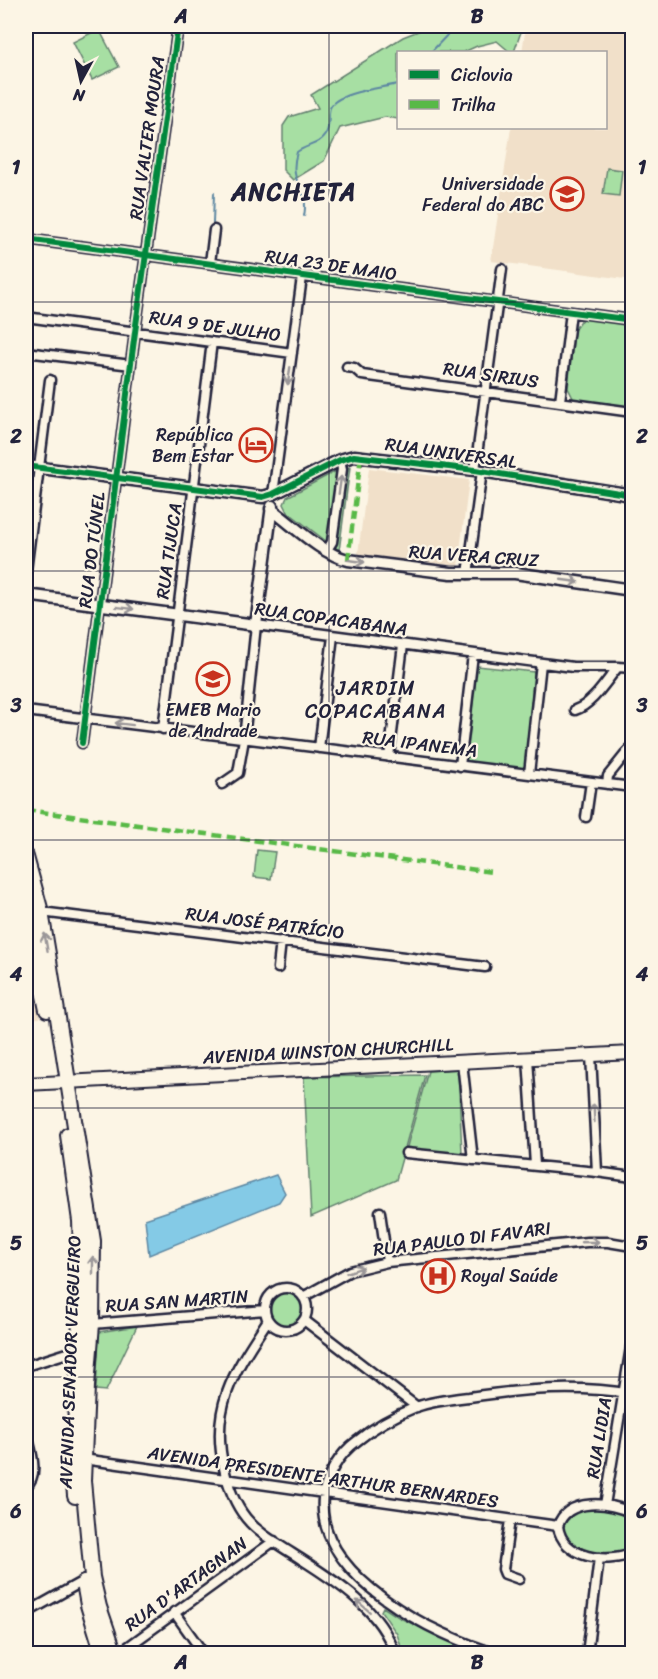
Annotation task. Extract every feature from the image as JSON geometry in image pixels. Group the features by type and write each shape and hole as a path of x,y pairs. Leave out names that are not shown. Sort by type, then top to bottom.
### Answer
{"main road":[{"name":"AVENIDA SENADOR VERGUEIRO","path":"26,857 41,912 65,1083 93,1241 86,1320 88,1371 78,1455"},
{"name":"AVENIDA SENADOR VERGUEIRO","path":"26,910 65,1083"},
{"name":"AVENIDA WINSTON CHURCHILL","path":"26,1084 633,1053"},
{"name":"AVENIDA SENADOR VERGUEIRO","path":"86,1320 77,1350 78,1455 84,1502 88,1605 103,1653"},
{"path":"77,1350 88,1371"},
{"name":"AVENIDA SENADOR VERGUEIRO","path":"88,1579 116,1653"}],"street":[{"name":"RUA VALTER MOURA","path":"146,254 178,26"},
{"path":"210,263 214,230"},
{"name":"RUA 23 DE MAIO","path":"26,239 633,320"},
{"name":"RUA DO TÚNEL","path":"82,743 146,254"},
{"path":"468,574 486,391 502,268"},
{"path":"222,784 238,773 244,739 256,625 302,277"},
{"path":"560,401 571,312"},
{"name":"RUA 9 DE JULHO","path":"26,317 292,353"},
{"name":"RUA TIJUCA","path":"163,729 212,342"},
{"path":"26,352 131,364"},
{"name":"RUA SIRIUS","path":"347,367 354,368 362,375 633,412"},
{"path":"26,571 50,380"},
{"name":"RUA UNIVERSAL","path":"273,494 340,460 351,456 361,456 479,471 633,495"},
{"path":"327,550 332,542 342,469 340,460"},
{"path":"26,466 263,497 273,494"},
{"name":"RUA VERA CRUZ","path":"271,509 327,550 348,560 468,574 515,573 633,590"},
{"name":"RUA COPACABANA","path":"26,595 578,668 633,669"},
{"path":"319,748 333,636"},
{"path":"389,757 403,645"},
{"path":"460,766 473,654"},
{"path":"529,774 541,663"},
{"path":"575,710 582,708 589,701 618,667"},
{"name":"RUA IPANEMA","path":"26,711 633,787"},
{"path":"607,784 608,776 633,746"},
{"path":"586,817 591,782"},
{"name":"RUA JOSÉ PATRÍCIO","path":"41,912 485,967"},
{"path":"278,968 281,941"},
{"path":"591,1055 597,1172"},
{"path":"528,1058 535,1165"},
{"path":"462,1062 472,1160"},
{"path":"406,1153 535,1165 633,1178"},
{"path":"380,1212 387,1262"},
{"name":"RUA PAULO DI FAVARI","path":"303,1297 350,1271 387,1262 586,1242 608,1242 633,1246"},
{"path":"281,1289 291,1289 303,1297 307,1308 304,1320 297,1327 288,1330 275,1327 268,1320 265,1310 269,1297 281,1289"},
{"name":"RUA SAN MARTIN","path":"86,1320 265,1310"},
{"path":"268,1320 243,1358 226,1392 222,1412 221,1445 227,1481 245,1517 274,1541 330,1579 368,1610 386,1631 395,1653"},
{"path":"304,1320 417,1407"},
{"name":"RUA LIDIA","path":"606,1505 628,1393 633,1341"},
{"path":"26,1366 77,1350"},
{"path":"498,1653 476,1647 402,1610 354,1572 339,1555 326,1530 324,1494 326,1481 332,1469 354,1442 371,1430 417,1407 525,1389 552,1388 628,1393"},
{"path":"26,1429 33,1473 26,1486"},
{"name":"AVENIDA PRESIDENTE ARTHUR BERNARDES","path":"78,1455 227,1481 558,1526"},
{"path":"633,1513 622,1508 592,1505 574,1509 564,1515 558,1526 565,1544 581,1553 599,1558 618,1558 633,1553"},
{"path":"510,1520 503,1569 505,1574 519,1579"},
{"name":"RUA D'ARTAGNAN","path":"116,1653 274,1541"},
{"path":"587,1653 599,1558"},
{"path":"26,1613 88,1579"},
{"path":"174,1612 204,1653"},
{"path":"462,1653 476,1647"}],"shaded area":[{"name":"Universidade Federal do ABC","path":"526,26 602,26 632,30 632,280 491,261 511,129 607,129 607,51 522,51"},
{"path":"369,468 469,480 458,566 358,554"},
{"path":"27,945 40,1018 26,1019"}],"green space":[{"path":"431,26 523,26 514,51 509,51 497,41 466,51 397,51 397,119 385,117 340,128 324,161 293,180 283,170 283,126 289,117 318,108 311,95 403,37"},
{"path":"99,29 119,67 92,80 73,42"},
{"path":"607,168 622,170 619,196 603,194"},
{"path":"583,318 632,325 632,407 574,400 568,388 574,330"},
{"path":"350,467 339,551 288,512 284,504 287,497 338,470"},
{"path":"477,666 534,672 525,771 466,763"},
{"path":"257,850 275,852 271,879 254,877"},
{"path":"458,1069 462,1153 406,1150 428,1071"},
{"path":"425,1075 396,1180 311,1217 304,1077"},
{"path":"286,1290 300,1295 305,1309 300,1323 286,1328 272,1323 267,1309 272,1295"},
{"path":"137,1326 106,1391 96,1390 99,1332"},
{"path":"589,1508 611,1510 631,1519 632,1547 618,1552 598,1552 579,1549 566,1541 561,1522 578,1510"},
{"path":"383,1607 400,1618 460,1646 444,1653 403,1653 397,1634 381,1611"}],"water":[{"path":"276,1175 285,1193 279,1202 149,1255 145,1219"}],"waterway":[{"path":"432,51 451,31 462,26"},
{"path":"304,216 304,198 295,172 297,152 319,141 325,135 328,129 330,108 341,98 397,84"},
{"path":"213,223 214,193"}],"marked path":[{"path":"348,560 361,456"},
{"path":"26,810 492,872"}],"cycle path":[{"path":"82,743 135,332 178,26"},
{"path":"26,239 632,320"},
{"path":"26,466 263,497 340,460 354,456 475,470 632,495"}],"place":[{"name":"Universidade Federal do ABC","path":"567,194"},
{"name":"República Bem Estar","path":"256,445"},
{"name":"EMEB Mario de Andrade","path":"213,679"},
{"name":"Royal Saúde","path":"438,1276"}],"district":[{"name":"ANCHIETA","path":"294,192"},
{"name":"JARDIM COPACABANA","path":"376,700"}]}
